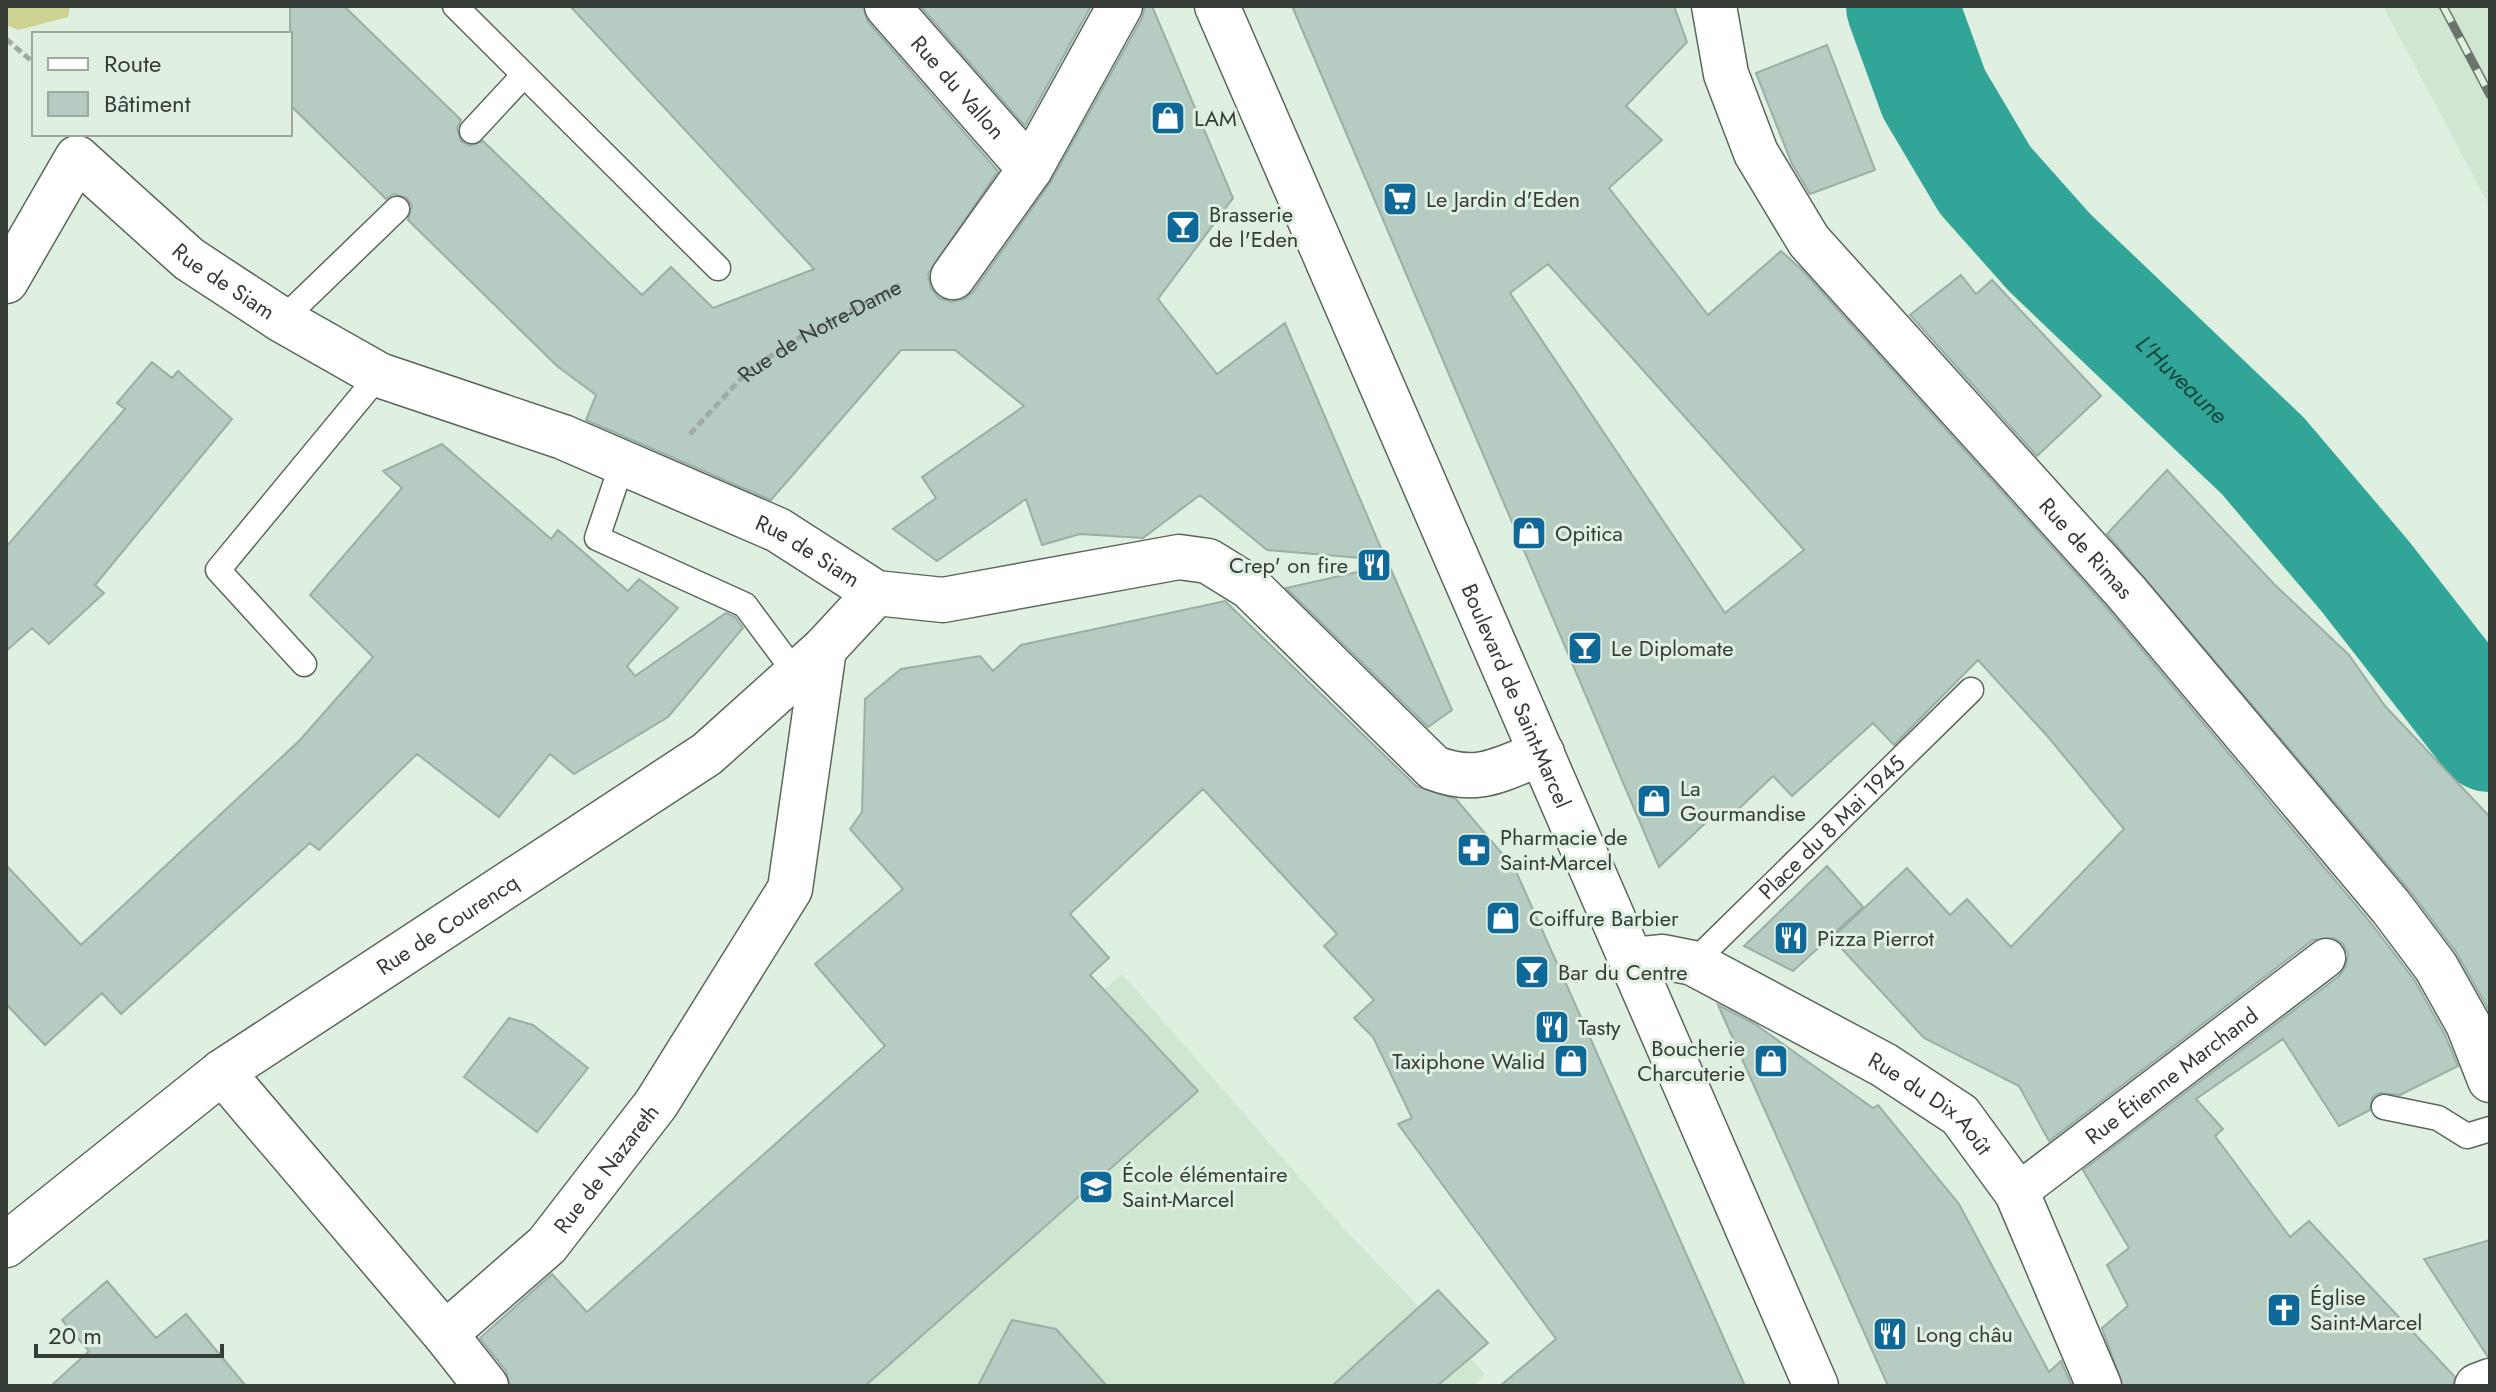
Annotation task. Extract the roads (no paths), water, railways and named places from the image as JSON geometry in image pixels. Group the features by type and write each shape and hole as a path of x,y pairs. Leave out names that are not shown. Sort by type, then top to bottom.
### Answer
{"street":[{"name":"Rue du Vallon","path":"887,6 1030,169"},
{"path":"953,277 1030,169 1120,6"},
{"name":"Boulevard de Saint-Marcel","path":"1217,6 1816,1386"},
{"name":"Rue de Rimas","path":"1714,6 1726,74 1756,153 1809,241 2126,592 2391,907 2442,978 2468,1024 2490,1080"},
{"name":"Rue de Siam","path":"6,281 77,158 189,259 282,320 379,375 563,437 778,530 876,593 943,600 1179,557 1208,561 1250,587 1434,768 1456,777 1480,777 1542,753"},
{"name":"Rue de Courencq","path":"6,1245 222,1072 707,754 810,662 876,593"},
{"name":"Rue de Nazareth","path":"445,1334 547,1245 656,1104 790,889 810,662"},
{"name":"Rue du Dix Août","path":"1633,960 1663,957 1693,963 1884,1065 1960,1115 2017,1193 2099,1386"},
{"name":"Rue Étienne Marchand","path":"2017,1193 2326,958"},
{"path":"222,1072 486,1386"},
{"path":"2477,1386 2490,1381"}],"lane":[{"path":"455,6 718,268"},
{"path":"472,131 523,76"},
{"path":"282,320 397,209"},
{"path":"304,664 218,570 379,375"},
{"path":"637,470 597,538 745,605 810,662"},
{"name":"Place du 8 Mai 1945","path":"1693,963 1971,690"},
{"path":"2384,1107 2438,1118 2467,1136 2490,1129"}],"waterway":[{"name":"L'Huveaune","path":"1902,6 1934,94 1985,180 2050,253 2263,456 2365,576 2490,736"}],"railway":[{"path":"2443,6 2490,95"}],"place":[{"name":"LAM","path":"1168,118"},
{"name":"Le Jardin d'Eden","path":"1400,199"},
{"name":"Brasserie de l'Eden","path":"1183,227"},
{"name":"Opitica","path":"1529,533"},
{"name":"Crep' on fire","path":"1374,565"},
{"name":"Le Diplomate","path":"1585,648"},
{"name":"La Gourmandise","path":"1654,801"},
{"name":"Pharmacie de Saint-Marcel","path":"1474,850"},
{"name":"Coiffure Barbier","path":"1503,918"},
{"name":"Pizza Pierrot","path":"1791,938"},
{"name":"Bar du Centre","path":"1532,972"},
{"name":"Tasty","path":"1552,1027"},
{"name":"Taxiphone Walid","path":"1571,1061"},
{"name":"Boucherie Charcuterie","path":"1771,1061"},
{"name":"École élémentaire Saint-Marcel","path":"1096,1187"},
{"name":"Église Saint-Marcel","path":"2284,1310"},
{"name":"Long châu","path":"1890,1334"}]}
